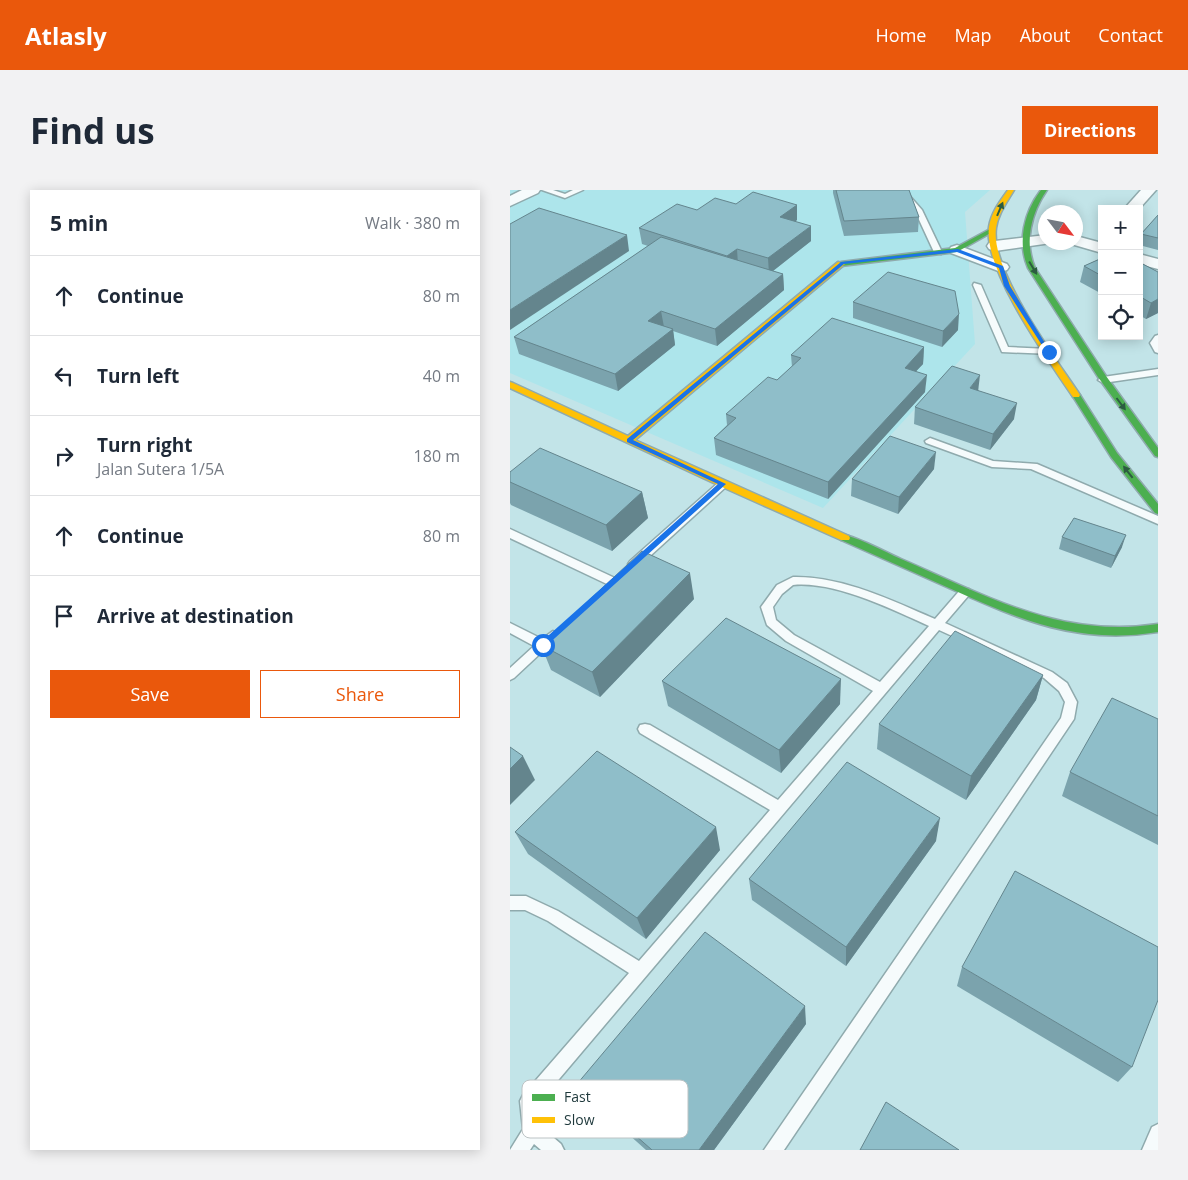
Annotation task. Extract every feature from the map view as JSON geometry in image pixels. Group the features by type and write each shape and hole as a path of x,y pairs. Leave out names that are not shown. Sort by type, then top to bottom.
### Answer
{"street":[{"path":"510,202 533,190"},
{"path":"1011,190 999,208 992,230 1007,286 1114,455 1158,510"},
{"path":"1044,190 1036,197 1029,215 1028,259 1075,339 1158,454"},
{"path":"1135,205 1149,190"},
{"path":"629,440 843,263 958,250 992,230"},
{"path":"995,246 1038,241"},
{"path":"1083,242 1098,244"},
{"path":"958,250 1001,267"},
{"path":"1143,259 1158,264"},
{"path":"510,386 723,484 1015,613 1057,627 1102,634 1144,632 1158,628"}],"lane":[{"path":"546,190 565,196 579,190"},
{"path":"905,196 918,210 938,252"},
{"path":"977,285 1005,350 1049,352"},
{"path":"1158,338 1154,343 1158,350"},
{"path":"1103,380 1158,372"},
{"path":"930,441 992,464 1033,466 1158,520"},
{"path":"510,533 617,579 723,484"},
{"path":"773,1150 1067,719 1072,702 1063,686 1048,675 939,625 840,587 813,580 793,580 778,590 766,607 771,622 790,638 881,689"},
{"path":"547,1080 881,689 939,625 965,592"},
{"path":"510,675 564,626"},
{"path":"510,628 543,645"},
{"path":"645,729 779,808"},
{"path":"510,903 526,903 553,916 640,971"},
{"path":"1151,1150 1158,1133"},
{"path":"519,1150 527,1138"},
{"path":"540,1138 555,1150"}],"shaded area":[{"path":"510,190 990,190 965,212 975,344 823,508 510,373"}],"building":[{"path":"836,190 909,190 919,217 844,221"},
{"path":"753,192 797,205 780,217 811,226 768,258 737,249 727,256 639,228 677,204 697,210 715,198 736,204"},
{"path":"539,208 627,235 510,310 510,224"},
{"path":"1158,215 1158,238 1143,234 1143,232"},
{"path":"661,237 783,274 715,329 661,311 648,321 673,329 615,374 514,337"},
{"path":"1098,260 1098,274 1084,266"},
{"path":"1143,264 1158,272 1158,299 1151,303 1143,298"},
{"path":"888,272 955,291 959,314 943,331 853,302"},
{"path":"832,318 924,347 905,368 927,375 828,482 714,438 736,418 726,414 768,377 777,380 801,358 791,355"},
{"path":"952,366 980,375 970,388 1017,403 993,434 915,407"},
{"path":"890,436 936,452 899,497 852,479"},
{"path":"540,448 642,492 606,525 510,482 510,472"},
{"path":"1074,518 1126,535 1115,556 1062,537"},
{"path":"642,551 690,573 592,672 541,645"},
{"path":"726,618 841,679 779,750 662,681"},
{"path":"955,631 1043,675 971,776 879,724"},
{"path":"1112,698 1158,719 1158,816 1070,772"},
{"path":"510,747 523,756 510,769"},
{"path":"597,751 716,827 637,918 515,832"},
{"path":"847,762 940,818 846,947 749,879"},
{"path":"1015,871 1158,947 1158,1000 1132,1067 962,967"},
{"path":"705,932 805,1006 699,1150 652,1150 638,1138 688,1138 688,1080 580,1080"},
{"path":"886,1102 959,1150 860,1150"}],"traffic: fast":[{"path":"1044,190 1034,205 1028,222 1026,240 1028,258 1032,268 1089,357 1158,454"},
{"path":"841,264 957,250 992,230"},
{"path":"1076,395 1114,455 1158,511"},
{"path":"845,538 1015,613 1068,627 1103,632 1139,631 1158,628"}],"traffic: slow":[{"path":"1011,190 998,210 992,226 995,252 1012,294 1038,338 1076,395"},
{"path":"629,440 841,264"},
{"path":"510,385 723,484 845,538"}],"route":[{"path":"543,645 723,484 629,440 843,263 958,250 1001,267 1007,286 1049,352"}]}
